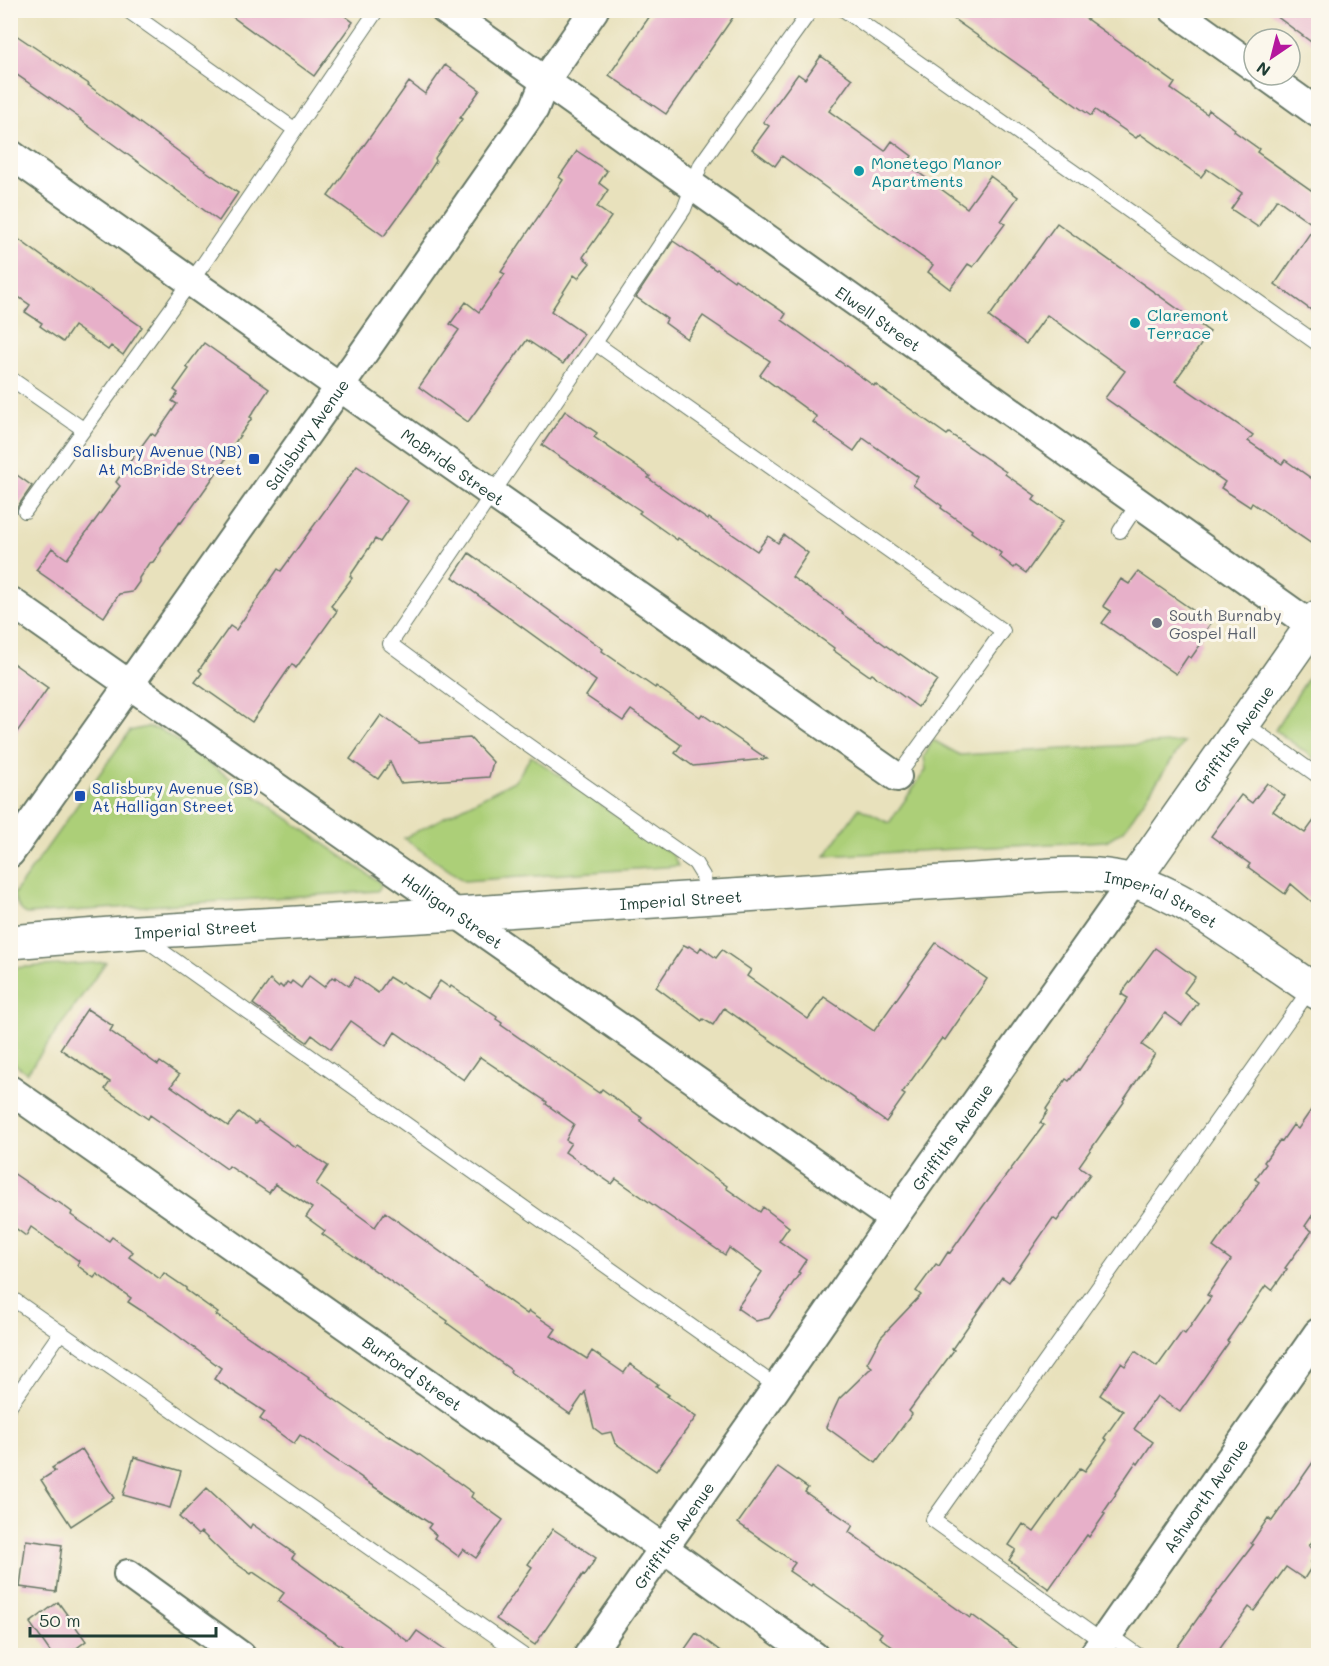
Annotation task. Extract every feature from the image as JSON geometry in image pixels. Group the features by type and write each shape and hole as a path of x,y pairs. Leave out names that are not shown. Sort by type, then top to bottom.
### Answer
{"street":[{"name":"Elwell Street","path":"445,10 1139,502 1315,621"},
{"name":"Salisbury Avenue","path":"10,853 534,109 545,81 594,10"},
{"path":"1174,10 1242,58"},
{"path":"1282,87 1318,113"},
{"name":"McBride Street","path":"10,154 897,777"},
{"name":"Halligan Street","path":"10,601 893,1220"},
{"name":"Griffiths Avenue","path":"588,1656 1315,621"},
{"name":"Imperial Street","path":"10,942 136,932 1049,876 1098,875 1133,881 1160,891 1219,925 1315,991"},
{"name":"Burford Street","path":"10,1090 664,1548 810,1654"},
{"name":"Ashworth Avenue","path":"1101,1644 1318,1334"},
{"path":"129,1574 241,1656"}],"lane":[{"path":"127,10 294,129"},
{"path":"25,511 190,280 377,10"},
{"path":"705,897 703,876 695,863 519,739 390,644 684,209 701,164 811,10"},
{"path":"844,10 1318,344"},
{"path":"595,343 1004,631 897,777"},
{"path":"10,378 84,429"},
{"path":"1120,531 1139,502"},
{"path":"1244,723 1318,776"},
{"path":"136,932 777,1387"},
{"path":"1139,1656 1101,1644 933,1520 1315,991"},
{"path":"10,1297 524,1656"},
{"path":"10,1405 60,1332"}],"green space":[{"path":"1318,662 1318,761 1275,730"},
{"path":"147,727 161,730 379,882 381,887 377,891 26,914 15,900 14,894 130,731"},
{"path":"933,740 960,755 1184,742 1124,830 1106,841 825,856 859,808 889,823 926,770 924,757"},
{"path":"531,756 673,855 678,866 464,881 404,838 516,780"},
{"path":"106,962 27,1073 11,1061 11,968"}],"building":[{"path":"223,10 337,10 353,22 314,76"},
{"path":"654,10 738,10 666,114 609,75"},
{"path":"941,10 1074,10 1175,83 1171,89 1207,114 1209,110 1259,149 1257,152 1318,195 1318,315 1275,284 1315,226 1277,199 1258,227 1231,209 1242,193 1207,169 1201,177 1140,134 1136,138 1095,110 1091,116"},
{"path":"1268,10 1318,10 1318,47 1302,35 1302,27 1291,27"},
{"path":"10,31 89,84 238,193 219,221 81,119 10,70"},
{"name":"Monetego Manor Apartments","path":"821,56 852,79 829,111 885,151 892,141 912,156 907,164 967,208 990,176 1018,197 1001,221 1005,224 973,267 968,264 950,289 928,272 933,265 782,156 775,166 752,149 769,126 763,122 798,74 805,79"},
{"path":"445,65 480,90 460,118 462,119 435,158 436,161 416,192 384,236 328,196 409,82 425,94"},
{"path":"577,151 607,171 599,183 608,190 597,207 611,217 583,257 590,263 578,278 574,275 551,311 584,334 563,364 527,340 468,422 419,387 459,330 450,324 466,302 479,312 505,274 501,272 563,180 559,177"},
{"name":"Claremont Terrace","path":"1057,223 1210,332 1175,381 1253,435 1248,441 1282,464 1285,460 1318,483 1318,548 1252,503 1250,507 1221,488 1225,482 1105,398 1125,371 1047,315 1026,344 989,317"},
{"path":"10,233 142,327 123,355 111,346 108,350 74,326 63,342 40,326 42,323 25,312 30,305 10,291"},
{"path":"673,241 786,314 782,320 874,386 875,384 947,435 949,433 1006,472 1005,474 1036,496 1033,500 1063,521 1026,573 1016,566 1014,568 999,556 1001,553 913,485 918,477 863,438 854,451 813,422 817,417 760,375 770,361 703,316 687,339 665,323 667,319 636,297"},
{"path":"204,343 269,389 225,460 181,523 161,547 161,551 153,562 149,563 132,592 119,594 104,617 36,570 52,548 67,559 120,486 116,482 129,463 151,433 155,436 177,404 172,401 178,393 174,390 189,369 186,367"},
{"path":"565,411 597,433 594,437 650,476 648,478 757,551 768,536 778,543 784,535 808,553 792,577 937,680 918,707 833,650 834,648 729,572 678,538 677,540 639,513 641,511 542,445"},
{"path":"357,466 408,501 380,542 375,539 350,576 352,578 331,606 337,611 296,668 292,664 252,722 195,682 202,673 199,670 230,626 236,630 278,569 281,571"},
{"path":"10,470 32,486 10,519"},
{"path":"469,553 655,688 656,686 700,717 702,714 767,759 693,766 675,753 681,745 631,710 623,721 586,696 596,681 453,577"},
{"name":"South Burnaby Gospel Hall","path":"1138,572 1211,623 1200,639 1203,641 1191,658 1188,656 1176,674 1102,623 1111,611 1103,606 1121,579 1129,584"},
{"path":"10,661 48,688 10,742"},
{"path":"381,715 419,742 470,738 493,762 489,777 400,783 390,762 378,779 350,759"},
{"path":"1267,783 1285,796 1273,811 1305,833 1318,815 1318,907 1291,884 1285,894 1248,867 1250,864 1211,836 1241,795 1252,803"},
{"path":"936,943 987,979 945,1040 942,1038 902,1093 905,1095 886,1122 724,1008 713,1025 703,1019 702,1021 656,987 684,945 698,952 701,947 716,958 722,950 751,970 747,976 808,1019 824,997 874,1031"},
{"path":"1155,948 1195,977 1184,992 1198,1003 1182,1025 1165,1013 1142,1045 1155,1054 1079,1166 1090,1174 1057,1221 1053,1218 1009,1282 1002,1277 952,1349 954,1350 909,1411 912,1414 876,1463 826,1427 839,1399 872,1367 867,1363 881,1337 921,1295 916,1291 936,1264 939,1266 948,1252 950,1253 1044,1125 1040,1123 1048,1111 1046,1109 1066,1079 1069,1081 1079,1070 1128,998 1121,994"},
{"path":"309,976 324,987 332,977 335,979 336,977 349,986 355,977 378,993 389,977 400,984 402,982 428,999 440,981 450,988 451,986 497,1017 501,1025 554,1062 599,1093 602,1089 642,1118 640,1121 727,1186 726,1188 760,1212 763,1207 789,1227 779,1241 806,1260 798,1272 800,1273 769,1318 756,1321 737,1308 762,1272 729,1248 725,1255 616,1179 612,1184 565,1152 571,1143 566,1140 574,1124 546,1104 547,1102 480,1057 464,1080 395,1032 386,1046 351,1021 331,1049 312,1035 307,1042 253,1004 270,980 278,987 280,985 283,988 287,982 290,984 292,981 301,988"},
{"path":"87,1009 113,1026 110,1031 158,1065 160,1062 179,1075 171,1086 228,1126 239,1112 255,1124 258,1121 295,1147 297,1145 328,1166 316,1184 375,1227 385,1212 527,1314 529,1311 556,1329 551,1336 587,1359 592,1351 624,1373 630,1364 658,1384 656,1386 669,1395 667,1396 696,1417 656,1471 615,1443 611,1432 602,1434 594,1428 585,1392 570,1414 510,1372 511,1370 447,1323 448,1321 322,1234 325,1231 306,1217 312,1208 275,1184 269,1193 229,1166 227,1169 150,1115 148,1119 105,1089 110,1082 60,1049"},
{"path":"1318,1100 1318,1207 1305,1226 1312,1231 1272,1290 1266,1285 1180,1412 1157,1396 1134,1429 1153,1442 1115,1493 1103,1513 1105,1514 1089,1537 1087,1535 1049,1589 1009,1560 1015,1549 1009,1545 1023,1524 1034,1532 1080,1468 1085,1471 1107,1440 1104,1438 1123,1411 1100,1395 1121,1363 1125,1366 1135,1351 1157,1367 1182,1332 1185,1334 1211,1297 1207,1295 1231,1260 1213,1247 1259,1182 1255,1179 1266,1164 1264,1162 1293,1125 1298,1129"},
{"path":"10,1171 57,1201 72,1212 71,1215 109,1241 112,1237 133,1252 129,1257 160,1279 164,1273 186,1288 218,1313 216,1315 309,1378 328,1395 389,1437 420,1455 473,1493 471,1497 503,1520 476,1558 463,1549 458,1556 434,1538 436,1535 428,1528 431,1524 300,1435 294,1444 260,1419 265,1412 214,1379 221,1368 128,1302 131,1298 97,1274 94,1278 77,1265 79,1261 31,1227 26,1236 10,1224"},
{"path":"82,1449 114,1498 71,1526 41,1480 55,1471 52,1468"},
{"path":"1318,1455 1318,1533 1309,1546 1318,1552 1304,1579 1286,1567 1254,1611 1249,1607 1214,1656 1171,1656 1253,1545 1251,1543 1268,1518 1272,1521"},
{"path":"134,1457 181,1471 170,1508 123,1495"},
{"path":"778,1467 808,1488 805,1492 853,1525 849,1532 970,1618 972,1615 1028,1656 905,1656 879,1637 882,1633 812,1584 811,1586 789,1571 795,1563 738,1523"},
{"path":"207,1488 250,1528 252,1524 295,1554 292,1558 409,1642 417,1631 453,1656 356,1656 278,1601 284,1593 227,1557 201,1532 198,1535 179,1517"},
{"path":"553,1529 596,1558 535,1645 496,1619 532,1567 528,1564"},
{"path":"26,1540 62,1545 56,1592 20,1587"},
{"path":"58,1602 86,1641 66,1656 53,1656 30,1623"},
{"path":"696,1633 727,1656 680,1656"}],"place":[{"name":"Monetego Manor Apartments","path":"859,171"},
{"name":"Claremont Terrace","path":"1135,323"},
{"name":"Salisbury Avenue (NB) At McBride Street","path":"254,459"},
{"name":"South Burnaby Gospel Hall","path":"1157,623"},
{"name":"Salisbury Avenue (SB) At Halligan Street","path":"80,796"}]}
